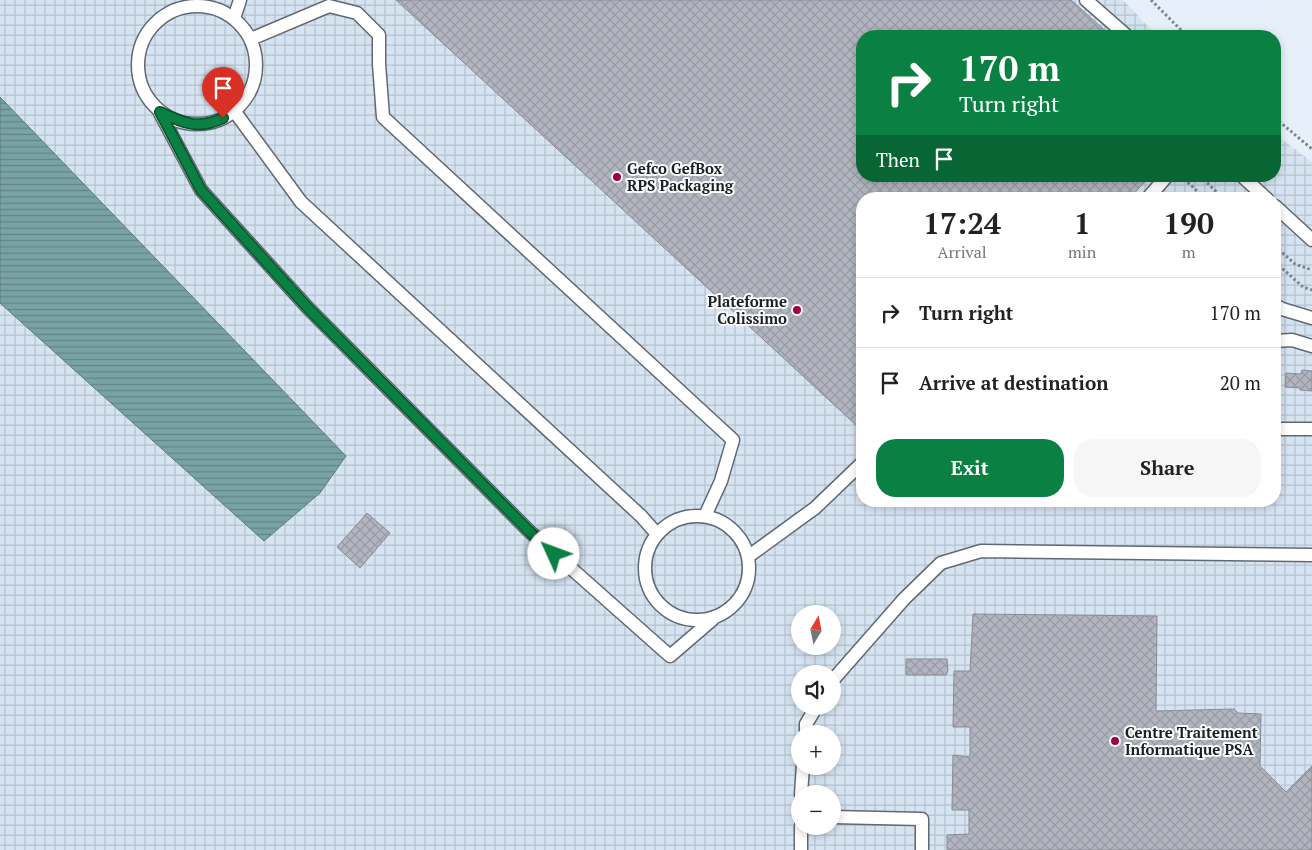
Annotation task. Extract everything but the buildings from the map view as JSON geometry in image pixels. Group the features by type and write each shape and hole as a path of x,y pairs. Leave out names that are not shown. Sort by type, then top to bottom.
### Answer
{"lane":[{"path":"234,18 240,0"},
{"path":"1086,0 1120,30"},
{"path":"160,112 184,124 211,124 235,112 252,91 257,65 251,39 234,18 210,6 183,6 159,18 142,40 137,66 143,92 160,112 201,190 308,308 529,531 670,656 713,619 730,610 743,595 750,576 749,556 741,537 725,523 705,516 688,516 670,522 657,534 647,551 644,570 648,588 659,604 674,616 694,621 713,619"},
{"path":"251,39 329,6 357,13 379,35 383,118 733,440 720,481 705,516"},
{"path":"235,112 301,202 634,509 657,534"},
{"path":"1152,192 1162,182"},
{"path":"1249,182 1259,192"},
{"path":"1281,212 1312,240"},
{"path":"1281,308 1312,318"},
{"path":"1281,341 1292,340 1312,346"},
{"path":"1281,429 1312,429"},
{"path":"749,556 815,508 856,469"},
{"path":"841,671 904,598 941,563 980,551 1312,555"},
{"path":"841,817 922,819 922,850"},
{"path":"801,835 801,850"}],"path":[{"path":"1151,0 1181,30"},
{"path":"1281,123 1312,149"},
{"path":"1188,182 1199,192"},
{"path":"1206,182 1217,192"},
{"path":"1281,251 1295,264 1312,270"},
{"path":"1281,267 1303,287 1312,290"}],"shaded area":[{"path":"0,0 1123,0 1151,30 856,30 856,182 1281,182 1281,139 1312,162 1312,850 0,850"},
{"path":"0,97 346,456 320,493 264,541 0,303"}],"place":[{"name":"Gefco GefBox RPS Packaging","path":"617,177"},
{"name":"Plateforme Colissimo","path":"797,310"},
{"name":"Centre Traitement Informatique PSA","path":"1115,741"}],"route":[{"path":"223,118 211,124 184,124 160,112 201,190 308,308 554,554"}]}
